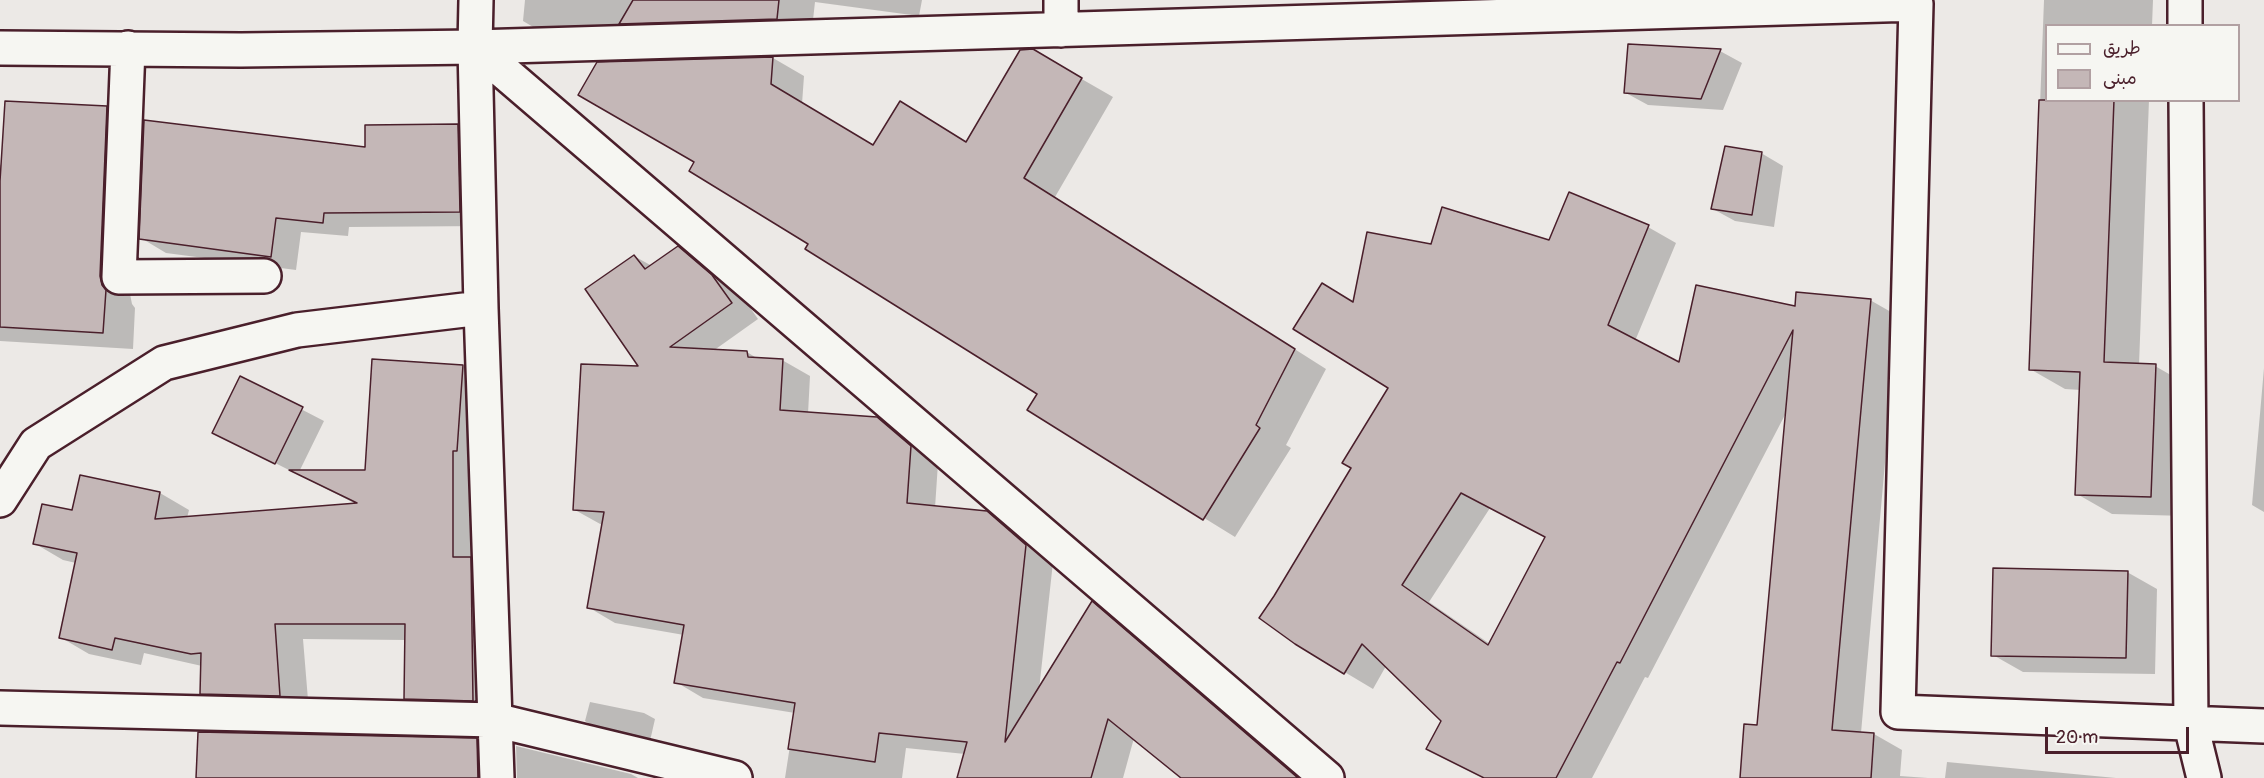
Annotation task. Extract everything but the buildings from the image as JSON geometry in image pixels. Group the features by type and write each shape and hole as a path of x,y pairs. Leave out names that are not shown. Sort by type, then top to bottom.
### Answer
{"street":[{"path":"476,0 481,308 497,778"},
{"path":"2185,0 2185,24"},
{"path":"0,48 241,50 475,47 1061,15 1917,4 1898,712 2264,726"},
{"path":"475,47 1327,778"},
{"path":"128,48 118,277 264,276"},
{"path":"2186,102 2191,725 2204,778"},
{"path":"0,500 36,444 164,363 297,330 481,308"},
{"path":"0,708 495,720 735,778"}]}
